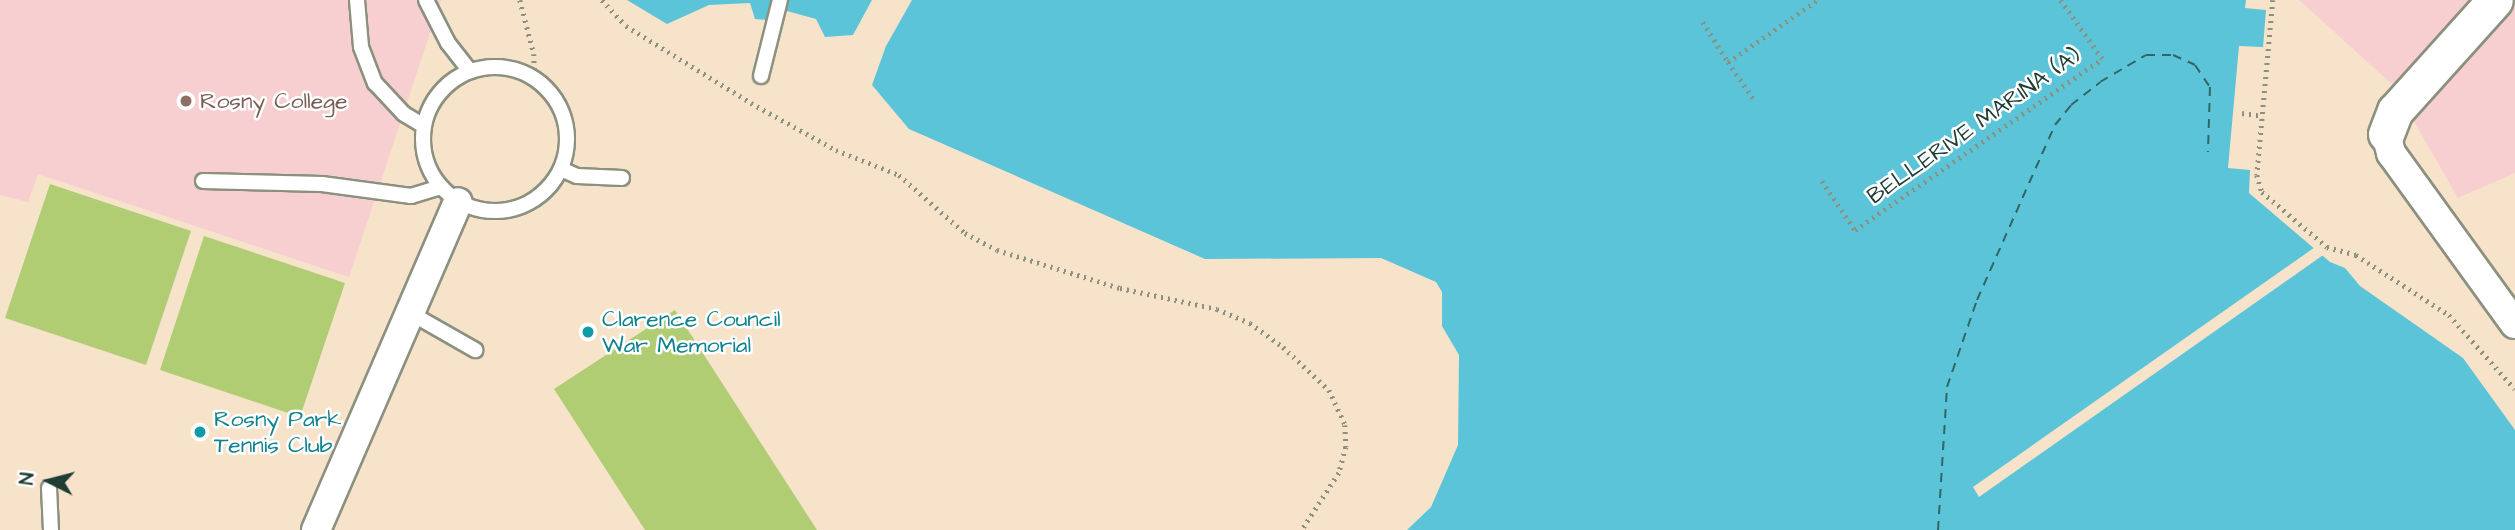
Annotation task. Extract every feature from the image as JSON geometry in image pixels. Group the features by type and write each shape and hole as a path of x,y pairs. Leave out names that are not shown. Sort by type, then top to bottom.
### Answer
{"street":[{"path":"2495,0 2395,111 2386,134 2391,153 2515,324"},
{"path":"316,530 412,314 449,195"}],"lane":[{"path":"357,0 361,47 375,83 404,114 424,126"},
{"path":"426,0 448,43 470,71"},
{"path":"761,76 780,0"},
{"path":"203,181 322,184 411,196 449,195 487,212 520,207 540,196 561,169 566,125 551,94 535,79 501,67 470,71 437,95 424,126 425,159 449,195"},
{"path":"561,169 577,176 622,178"},
{"path":"412,314 475,349"},
{"path":"49,488 51,530"}],"path":[{"path":"520,0 534,54 535,79"},
{"path":"602,0 626,26 751,103 836,150 899,176 965,233 997,250 1120,288 1217,309 1250,323 1283,347 1329,390 1345,425 1346,447 1339,473 1302,530"},
{"path":"1728,62 1818,0"},
{"name":"BELLERIVE MARINA (A)","path":"1822,181 1855,230 2102,59 2060,0"},
{"path":"2273,0 2257,175 2262,192 2327,247 2356,255 2449,315 2515,389"},
{"path":"1703,22 1755,101"},
{"path":"2242,113 2263,116"}],"shaded area":[{"name":"Rosny College","path":"0,0 441,0 349,277 38,174 28,202 0,195"},
{"path":"2299,0 2515,0 2515,173 2458,198 2393,85"}],"green space":[{"path":"50,184 191,231 146,365 5,318"},
{"path":"204,236 345,283 300,417 160,370"},
{"path":"675,310 817,530 645,530 554,389"}],"water":[{"path":"627,0 872,0 853,35 825,37 816,19 772,7 768,20 755,19 750,3 709,5 667,24"},
{"path":"912,0 2246,0 2245,8 2266,10 2263,47 2239,46 2228,168 2250,170 2249,193 2330,262 2345,268 2360,286 2463,358 2515,430 2515,530 1407,530 1431,507 1458,445 1459,355 1442,326 1442,292 1436,282 1381,258 1205,259 909,129 872,85 886,46"}],"pier":[{"path":"2318,245 2326,253 1979,497 1973,487"}],"ferry route":[{"path":"1938,530 1947,387 1977,300 2055,125 2071,105 2100,82 2146,55 2173,55 2195,65 2210,87 2208,152"}],"place":[{"name":"Rosny College","path":"186,101"},
{"name":"Clarence Council War Memorial","path":"588,332"},
{"name":"Rosny Park Tennis Club","path":"200,432"}]}
